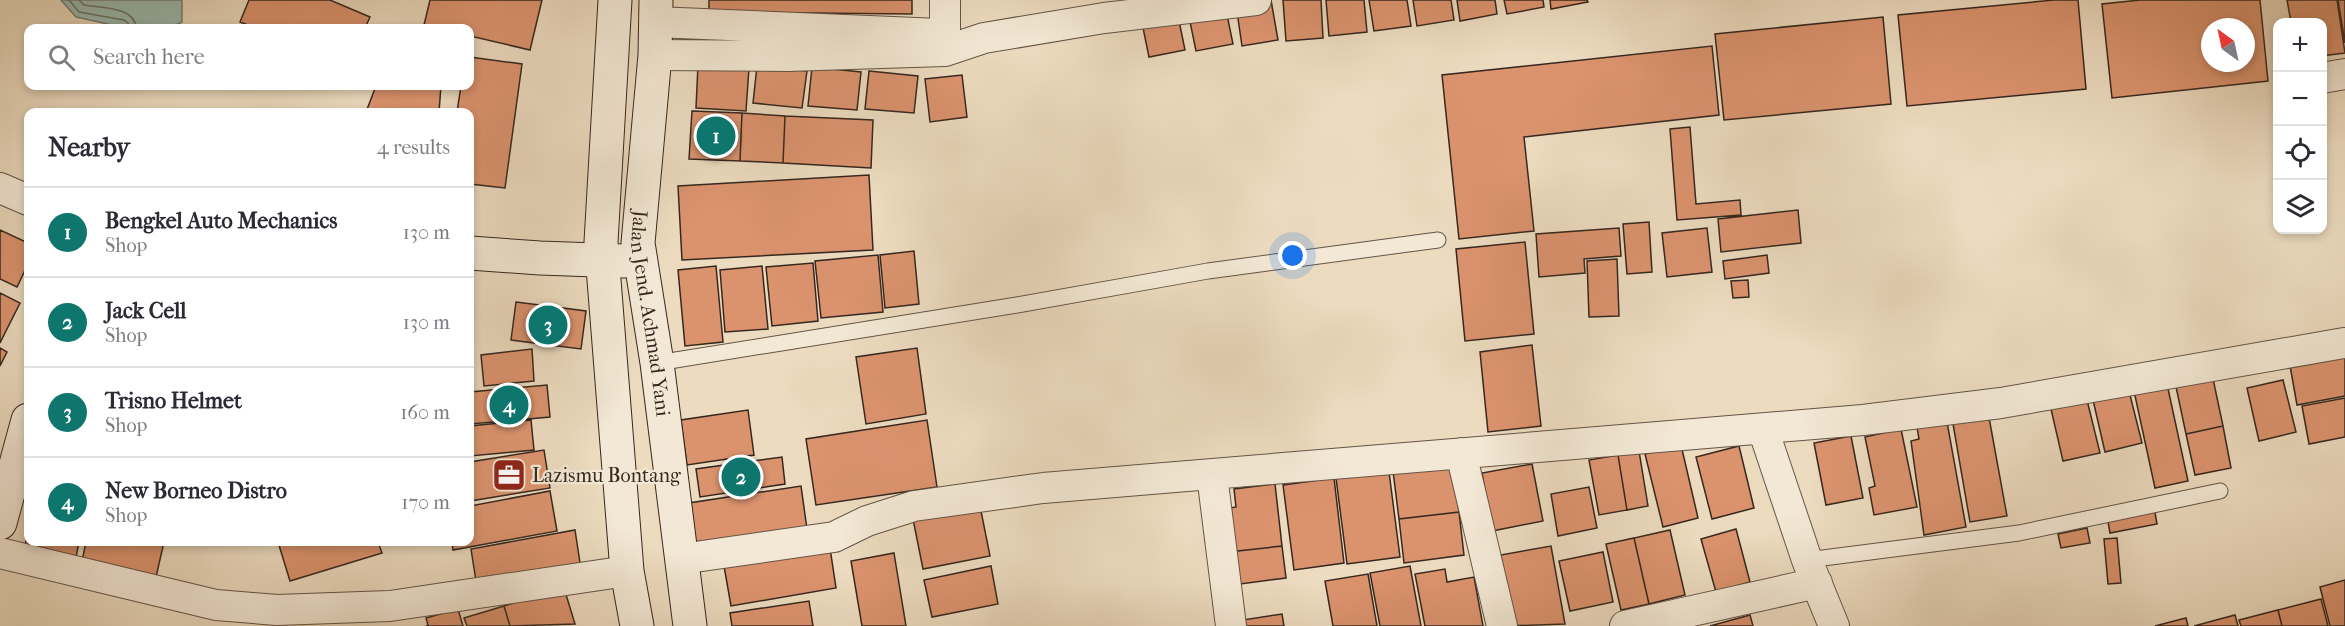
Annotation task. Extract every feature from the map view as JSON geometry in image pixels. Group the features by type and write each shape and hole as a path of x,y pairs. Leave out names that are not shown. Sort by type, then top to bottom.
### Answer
{"street":[{"name":"Jalan Jend. Achmad Yani","path":"615,0 602,251 627,571 637,626"},
{"path":"945,0 945,43"},
{"path":"655,55 787,57 945,43 984,38 1104,9 1256,0"},
{"name":"Jalan Jend. Achmad Yani","path":"656,11 655,55 640,252 657,363 690,626"},
{"path":"656,11 945,43"},
{"path":"2327,77 2345,74"},
{"path":"0,188 24,198"},
{"path":"474,233 602,251"},
{"path":"474,253 640,252"},
{"path":"681,559 834,537 867,521 914,506 1043,488 1863,420 2001,403 2344,343"},
{"path":"0,523 9,448 24,426"},
{"path":"1763,429 1812,571 1834,626"},
{"path":"1461,453 1502,626"},
{"path":"1212,475 1231,626"},
{"path":"0,553 216,604 277,610 390,606 627,571"},
{"path":"1625,626 1812,571"}],"lane":[{"path":"657,363 1017,305 1208,271 1438,240"},
{"path":"1812,571 2220,491"}],"water":[{"path":"61,0 182,0 182,22 177,24 106,24 76,17"}],"building":[{"path":"249,0 330,0 370,17 367,24 245,24 240,22"},
{"path":"430,0 542,0 530,50 474,37 474,24 424,24"},
{"path":"709,0 912,0 912,14 709,12"},
{"path":"1271,0 1278,40 1242,46 1236,5"},
{"path":"1283,0 1321,0 1323,38 1286,41"},
{"path":"1326,0 1364,0 1367,32 1329,36"},
{"path":"1369,0 1407,0 1411,26 1374,31"},
{"path":"1413,0 1451,0 1454,20 1417,26"},
{"path":"1457,0 1495,0 1497,14 1460,21"},
{"path":"1504,0 1543,0 1544,7 1507,14"},
{"path":"1550,0 1587,0 1588,2 1551,9"},
{"path":"2054,0 2078,0 2086,89 1907,106 1898,15"},
{"path":"2140,0 2260,0 2268,81 2112,98 2102,4"},
{"path":"2287,0 2337,0 2345,53 2327,55 2327,18 2290,18"},
{"path":"2338,0 2345,0 2345,43"},
{"path":"1225,5 1233,44 1196,51 1188,12"},
{"path":"1177,11 1185,50 1149,57 1141,18"},
{"path":"1883,17 1891,104 1724,120 1715,34"},
{"path":"1712,46 1719,115 1524,137 1534,231 1459,239 1442,75"},
{"path":"474,58 522,64 505,188 474,184 474,108 458,108 460,90 474,90"},
{"path":"698,65 749,68 746,111 696,108"},
{"path":"757,66 807,71 802,108 753,103"},
{"path":"812,67 861,72 857,110 808,106"},
{"path":"869,71 918,76 914,113 865,109"},
{"path":"962,75 967,117 930,122 925,79"},
{"path":"374,90 441,90 439,108 368,108"},
{"path":"692,111 742,113 740,161 689,159"},
{"path":"742,113 785,116 783,163 740,161"},
{"path":"785,116 873,120 871,168 783,163"},
{"path":"1690,127 1696,204 1740,200 1741,215 1677,220 1670,129"},
{"path":"869,175 873,250 682,260 678,186"},
{"path":"1798,210 1801,243 1721,252 1718,219"},
{"path":"1649,222 1652,272 1627,274 1623,224"},
{"path":"1619,228 1621,256 1584,259 1585,273 1539,277 1536,234"},
{"path":"1707,228 1712,272 1667,277 1662,233"},
{"path":"0,230 24,241 24,272 17,287 0,279"},
{"path":"1525,242 1534,334 1465,341 1456,249"},
{"path":"914,251 919,304 885,308 880,255"},
{"path":"878,255 883,312 821,318 815,261"},
{"path":"1767,255 1769,273 1725,279 1723,261"},
{"path":"1617,259 1619,316 1589,317 1587,261"},
{"path":"813,263 818,321 772,326 766,267"},
{"path":"716,266 723,342 685,346 678,270"},
{"path":"762,266 768,329 725,332 720,270"},
{"path":"1748,280 1749,297 1733,298 1731,281"},
{"path":"0,293 20,303 0,343"},
{"path":"516,302 586,311 581,349 511,340"},
{"path":"1532,345 1541,426 1488,432 1480,352"},
{"path":"0,348 7,352 0,366"},
{"path":"917,348 926,414 866,424 856,357"},
{"path":"532,349 534,381 484,386 481,355"},
{"path":"2345,349 2345,396 2297,405 2289,360"},
{"path":"2212,374 2223,426 2186,434 2175,382"},
{"path":"2283,380 2296,432 2259,441 2247,388"},
{"path":"2167,384 2188,481 2155,488 2134,391"},
{"path":"547,385 550,417 474,424 474,392"},
{"path":"2129,391 2142,443 2105,452 2093,400"},
{"path":"2345,398 2345,437 2309,444 2302,406"},
{"path":"2087,400 2100,453 2063,461 2051,409"},
{"path":"748,410 754,455 687,465 681,420"},
{"path":"1988,412 2007,516 1970,522 1952,418"},
{"path":"531,420 534,450 474,456 474,426"},
{"path":"927,420 937,487 816,505 806,439"},
{"path":"1947,422 1966,527 1924,535 1911,441 1919,439 1917,427"},
{"path":"2223,426 2231,468 2195,475 2186,434"},
{"path":"1901,429 1917,507 1874,515 1869,488 1875,486 1865,437"},
{"path":"1851,436 1863,498 1826,505 1814,443"},
{"path":"1681,445 1698,518 1663,527 1645,454"},
{"path":"1739,446 1754,508 1712,519 1696,457"},
{"name":"Lazismu Bontang","path":"544,450 550,488 474,500 474,461"},
{"path":"1639,451 1648,506 1627,510 1618,455"},
{"path":"1618,455 1627,510 1599,515 1589,460"},
{"path":"782,457 785,484 700,497 696,469"},
{"path":"1453,463 1459,512 1399,519 1393,471"},
{"path":"1532,464 1543,521 1492,531 1482,473"},
{"path":"1389,472 1400,557 1347,564 1336,478"},
{"path":"1334,478 1344,563 1294,570 1283,485"},
{"path":"1275,484 1282,546 1229,552 1224,509 1236,507 1234,489"},
{"path":"801,486 807,529 695,546 689,503"},
{"path":"1589,487 1597,528 1558,536 1551,494"},
{"path":"550,491 557,531 453,550 452,546 474,546 474,505"},
{"path":"980,506 990,556 923,569 913,519"},
{"path":"2154,507 2157,524 2110,533 2107,516"},
{"path":"1459,512 1464,555 1404,563 1399,519"},
{"path":"2087,528 2090,543 2061,548 2058,534"},
{"path":"1736,529 1750,582 1716,592 1701,539"},
{"path":"575,530 580,563 476,581 471,549"},
{"path":"1670,530 1685,595 1649,604 1634,538"},
{"path":"1634,538 1649,604 1621,610 1606,544"},
{"path":"2117,538 2121,583 2108,584 2104,539"},
{"path":"25,546 78,546 76,557"},
{"path":"85,546 163,546 156,577 82,561"},
{"path":"279,546 379,546 382,553 290,581"},
{"path":"1282,546 1286,578 1233,585 1229,552"},
{"path":"1551,546 1565,624 1508,626 1495,556"},
{"path":"830,548 836,588 731,606 724,566"},
{"path":"1603,552 1613,602 1570,611 1559,561"},
{"path":"894,553 906,626 862,626 851,561"},
{"path":"991,566 998,604 932,617 924,580"},
{"path":"1410,566 1421,626 1380,626 1370,573"},
{"path":"1445,569 1447,582 1474,577 1483,626 1425,626 1415,574"},
{"path":"1368,574 1377,626 1333,626 1325,581"},
{"path":"2345,580 2345,626 2330,626 2320,587"},
{"path":"564,588 575,624 510,626 504,606"},
{"path":"2321,599 2328,626 2282,626 2278,610"},
{"path":"809,601 813,626 732,626 730,613"},
{"path":"504,606 510,626 467,626 464,618"},
{"path":"458,609 463,626 426,626 428,625 426,618"},
{"path":"2278,610 2282,626 2241,626 2239,620"},
{"path":"1282,614 1284,626 1237,626 1236,621"},
{"path":"1750,615 1753,626 1710,626"},
{"path":"2235,615 2238,626 2194,626"},
{"path":"2186,618 2188,626 2155,626"}],"place":[{"name":"Bengkel Auto Mechanics","path":"716,136"},
{"name":"Trisno Helmet","path":"548,325"},
{"name":"New Borneo Distro","path":"509,405"},
{"name":"Lazismu Bontang","path":"509,475"},
{"name":"Jack Cell","path":"741,477"}]}
